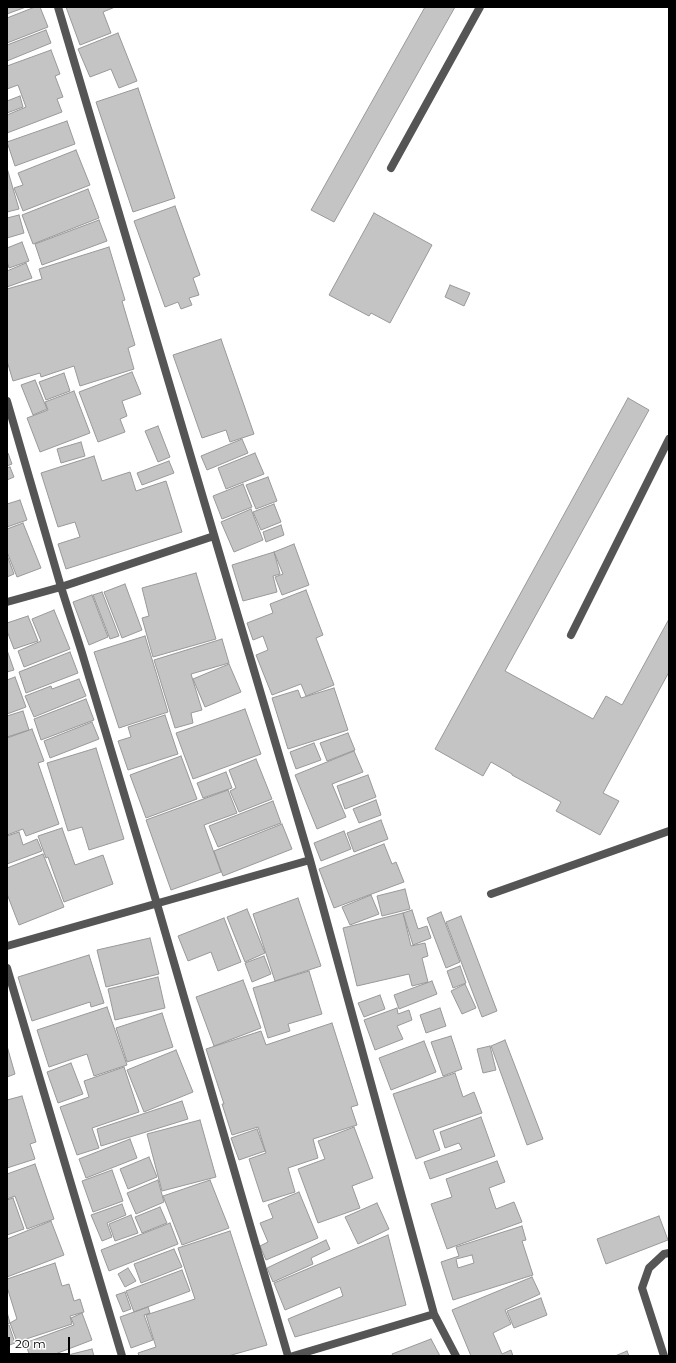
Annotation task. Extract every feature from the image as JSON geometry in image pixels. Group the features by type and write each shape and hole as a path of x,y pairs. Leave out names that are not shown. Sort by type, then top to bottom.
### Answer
{"street":[{"path":"58,7 310,860 434,1314 456,1356"},
{"path":"391,168 480,7"},
{"path":"7,401 61,587 85,661 157,904 288,1356"},
{"path":"571,635 669,440"},
{"path":"7,602 61,587 214,536"},
{"path":"491,894 669,831"},
{"path":"7,946 310,860"},
{"path":"7,968 122,1356"},
{"path":"664,1356 642,1288 648,1268 664,1254 669,1253"},
{"path":"294,1356 434,1314"}],"building":[{"path":"7,7 26,7 7,14"},
{"path":"35,7 40,7 48,27 7,43 7,18"},
{"path":"66,7 115,7 103,12 111,33 80,45"},
{"path":"425,7 455,7 334,222 311,210"},
{"path":"46,30 51,43 7,61 7,45"},
{"path":"118,33 137,81 119,88 111,69 90,77 78,49"},
{"path":"51,50 60,74 55,76 63,97 57,99 62,112 7,133 7,115 26,107 18,85 7,89 7,66"},
{"path":"138,88 175,198 133,212 96,102"},
{"path":"20,96 23,107 7,113 7,101"},
{"path":"67,121 75,144 15,166 7,142"},
{"path":"76,150 90,185 23,211 14,188 23,185 18,173"},
{"path":"7,168 19,209 7,212"},
{"path":"88,189 99,218 33,244 22,215"},
{"path":"175,206 200,275 193,278 199,295 189,298 192,305 181,309 178,302 165,307 134,221"},
{"path":"374,213 432,245 390,323 371,313 369,316 329,295"},
{"path":"19,215 24,233 7,238 7,218"},
{"path":"99,220 107,241 42,265 35,244"},
{"path":"22,242 29,261 9,268 7,261 7,248"},
{"path":"109,247 125,300 122,301 135,345 128,348 134,369 80,386 74,366 41,377 40,373 13,381 7,361 7,289 42,279 39,269"},
{"path":"26,263 32,278 7,287 7,271"},
{"path":"450,285 470,293 464,306 445,297"},
{"path":"221,339 254,434 230,442 226,430 202,438 173,355"},
{"path":"132,372 141,394 122,401 127,416 120,419 125,432 98,442 79,392"},
{"path":"64,373 70,391 46,400 39,382"},
{"path":"35,380 47,409 33,415 21,385"},
{"path":"74,391 90,433 40,452 27,418 48,410 45,402"},
{"path":"628,398 649,410 505,671 593,719 606,696 622,705 669,619 669,672 603,793 619,801 600,835 556,811 561,802 491,762 483,776 435,749"},
{"path":"158,426 170,457 158,462 145,431"},
{"path":"242,439 248,453 207,470 201,456"},
{"path":"81,442 85,456 61,463 57,449"},
{"path":"7,453 12,464 7,466"},
{"path":"255,453 264,474 226,489 218,468"},
{"path":"94,456 102,481 130,472 136,491 166,481 182,532 66,569 58,544 80,537 75,522 58,527 41,473"},
{"path":"169,461 174,473 142,485 137,473"},
{"path":"10,467 14,477 7,480 7,468"},
{"path":"268,477 277,501 256,509 246,485"},
{"path":"243,484 252,507 222,519 213,496"},
{"path":"20,500 27,520 7,527 7,504"},
{"path":"274,504 281,522 261,530 253,512"},
{"path":"251,509 263,540 234,552 221,522"},
{"path":"23,523 41,568 17,577 7,552 7,529"},
{"path":"281,525 284,535 266,542 263,532"},
{"path":"294,544 309,585 282,595 275,577 283,574 274,552"},
{"path":"274,552 280,574 273,576 277,592 243,601 232,565"},
{"path":"7,555 14,574 7,577"},
{"path":"196,573 216,639 153,657 142,618 149,616 142,588"},
{"path":"125,584 142,630 122,638 104,592"},
{"path":"306,590 323,635 316,638 334,685 306,696 301,684 272,695 256,655 268,650 263,636 253,640 247,623 273,613 270,604"},
{"path":"102,592 119,636 110,639 93,595"},
{"path":"92,595 108,637 89,645 73,602"},
{"path":"54,610 70,649 24,667 18,651 41,641 32,619"},
{"path":"28,616 38,641 14,649 7,631 7,623"},
{"path":"145,636 168,712 119,728 94,652"},
{"path":"222,639 229,663 191,674 202,710 191,713 193,723 175,728 154,660"},
{"path":"7,650 14,670 7,672"},
{"path":"70,652 78,673 26,693 19,672"},
{"path":"229,664 241,692 205,707 193,679"},
{"path":"15,677 26,707 7,714 7,680"},
{"path":"79,679 86,696 34,717 25,696 51,686 52,689"},
{"path":"334,688 348,730 288,749 272,698 298,690 301,698"},
{"path":"86,699 94,720 41,740 34,719"},
{"path":"245,709 261,754 193,779 176,733"},
{"path":"23,711 29,730 7,737 7,716"},
{"path":"165,715 178,754 128,770 118,741 131,737 128,727"},
{"path":"92,722 99,739 50,758 44,741"},
{"path":"32,729 44,761 38,763 59,824 26,836 23,829 7,835 7,738"},
{"path":"348,733 355,750 327,761 320,743"},
{"path":"314,743 321,760 296,769 290,752"},
{"path":"96,748 124,839 89,850 82,827 68,831 47,763"},
{"path":"354,751 363,772 332,784 346,817 317,829 295,775"},
{"path":"181,756 197,799 146,818 130,775"},
{"path":"256,759 272,799 239,812 230,791 236,788 229,770"},
{"path":"226,772 232,788 203,798 197,783"},
{"path":"368,775 376,797 345,809 337,786"},
{"path":"228,790 237,813 204,825 221,872 171,890 146,820"},
{"path":"376,800 381,815 359,823 353,809"},
{"path":"273,801 281,823 218,847 209,826"},
{"path":"381,820 388,839 354,852 347,833"},
{"path":"282,824 292,849 223,876 214,851"},
{"path":"62,828 75,865 103,855 113,884 64,902 48,857 46,858 38,836"},
{"path":"344,831 351,849 321,861 314,843"},
{"path":"19,832 23,845 37,839 42,851 7,864 7,836"},
{"path":"384,844 392,864 396,862 404,882 334,908 319,869"},
{"path":"43,854 64,907 19,925 7,894 7,868"},
{"path":"405,889 410,909 382,916 377,896"},
{"path":"371,895 379,914 350,925 342,907"},
{"path":"298,898 321,966 275,981 253,914"},
{"path":"247,909 265,953 245,962 227,917"},
{"path":"412,910 418,929 427,926 431,938 413,945 403,913"},
{"path":"441,912 460,962 446,968 427,918"},
{"path":"403,913 411,946 425,943 428,956 422,958 428,982 412,986 409,974 357,986 343,928"},
{"path":"461,916 497,1011 482,1017 446,922"},
{"path":"224,918 241,962 218,971 211,952 188,961 178,936"},
{"path":"150,938 159,974 106,987 97,950"},
{"path":"89,955 104,1003 91,1007 90,1002 32,1021 18,977"},
{"path":"264,956 271,974 252,982 245,963"},
{"path":"460,966 466,983 453,988 447,971"},
{"path":"309,971 322,1014 288,1024 290,1031 268,1038 253,988"},
{"path":"158,977 165,1008 115,1020 108,989"},
{"path":"243,980 261,1028 214,1046 196,997"},
{"path":"432,981 437,994 399,1009 394,995"},
{"path":"465,984 476,1008 462,1014 451,991"},
{"path":"380,995 385,1009 364,1017 358,1003"},
{"path":"107,1007 127,1065 94,1076 87,1054 49,1067 37,1030"},
{"path":"397,1008 398,1014 409,1010 412,1020 397,1026 403,1039 375,1050 364,1020"},
{"path":"440,1008 446,1026 426,1033 420,1015"},
{"path":"162,1013 173,1047 127,1062 116,1028"},
{"path":"332,1023 358,1105 351,1107 357,1125 313,1139 318,1158 288,1168 295,1192 263,1202 249,1159 266,1153 258,1127 232,1135 222,1104 224,1104 206,1049 261,1031 266,1045"},
{"path":"451,1036 462,1069 443,1076 431,1042"},
{"path":"505,1040 543,1139 527,1145 491,1046"},
{"path":"424,1041 436,1072 391,1090 379,1058"},
{"path":"7,1046 15,1074 7,1077"},
{"path":"490,1046 496,1070 483,1073 477,1049"},
{"path":"176,1050 193,1092 144,1112 127,1070"},
{"path":"71,1063 83,1094 58,1103 47,1072"},
{"path":"124,1067 139,1112 92,1128 99,1148 77,1155 60,1107 89,1097 84,1081"},
{"path":"455,1073 463,1097 474,1092 482,1113 433,1130 440,1150 416,1159 393,1094"},
{"path":"22,1096 36,1142 30,1144 35,1159 7,1168 7,1100"},
{"path":"182,1101 188,1119 101,1146 97,1129"},
{"path":"481,1117 495,1156 430,1179 424,1162 462,1149 459,1143 445,1148 440,1132"},
{"path":"200,1120 216,1177 162,1191 147,1134"},
{"path":"354,1127 373,1178 352,1186 360,1208 318,1223 298,1169 325,1159 318,1141"},
{"path":"257,1129 265,1151 239,1160 231,1138"},
{"path":"130,1139 137,1158 86,1178 79,1159"},
{"path":"149,1157 157,1177 128,1189 120,1169"},
{"path":"497,1161 505,1182 489,1188 496,1209 514,1202 522,1222 447,1249 431,1204 452,1197 446,1179"},
{"path":"35,1164 54,1219 27,1229 15,1196 7,1199 7,1174"},
{"path":"112,1170 123,1201 93,1212 82,1181"},
{"path":"158,1180 164,1202 136,1214 127,1193"},
{"path":"210,1180 229,1228 182,1245 163,1196"},
{"path":"299,1192 318,1238 266,1260 260,1246 268,1242 260,1223 273,1218 268,1205"},
{"path":"13,1198 24,1229 7,1235 7,1200"},
{"path":"377,1203 389,1229 358,1244 345,1217"},
{"path":"122,1204 126,1215 107,1223 112,1237 102,1241 91,1215"},
{"path":"160,1207 167,1223 142,1233 135,1217"},
{"path":"131,1215 138,1233 115,1241 109,1224"},
{"path":"659,1216 668,1240 606,1264 597,1239"},
{"path":"51,1221 64,1255 7,1277 7,1239"},
{"path":"170,1223 178,1244 109,1271 101,1250"},
{"path":"522,1226 526,1240 522,1241 533,1275 453,1300 441,1262 459,1256 456,1247"},
{"path":"230,1231 267,1345 228,1356 139,1356 138,1353 156,1347 146,1315 195,1299 178,1248"},
{"path":"388,1235 406,1305 295,1337 288,1319 343,1296 340,1287 285,1310 274,1283"},
{"path":"326,1240 330,1249 311,1258 313,1264 273,1282 267,1268"},
{"path":"174,1249 182,1267 141,1283 134,1264"},
{"path":"472,1255 474,1263 458,1268 456,1259"},
{"path":"55,1263 62,1286 69,1284 74,1301 80,1299 84,1312 70,1316 72,1324 17,1342 10,1323 17,1319 7,1287 7,1279"},
{"path":"128,1268 136,1281 125,1287 118,1274"},
{"path":"182,1270 190,1291 134,1312 126,1291"},
{"path":"532,1277 540,1294 505,1310 511,1324 493,1333 502,1354 511,1350 513,1356 471,1356 452,1310"},
{"path":"125,1292 131,1309 123,1312 116,1295"},
{"path":"541,1298 547,1315 514,1328 507,1311"},
{"path":"148,1307 150,1313 144,1315 153,1340 131,1348 120,1317"},
{"path":"7,1312 10,1323 7,1324"},
{"path":"82,1313 92,1340 50,1356 30,1356 25,1343 74,1325 71,1318"},
{"path":"7,1325 9,1325 15,1343 7,1346"},
{"path":"431,1339 440,1356 393,1356 392,1354"},
{"path":"92,1349 94,1356 64,1356"},
{"path":"627,1351 629,1356 615,1356"}]}
